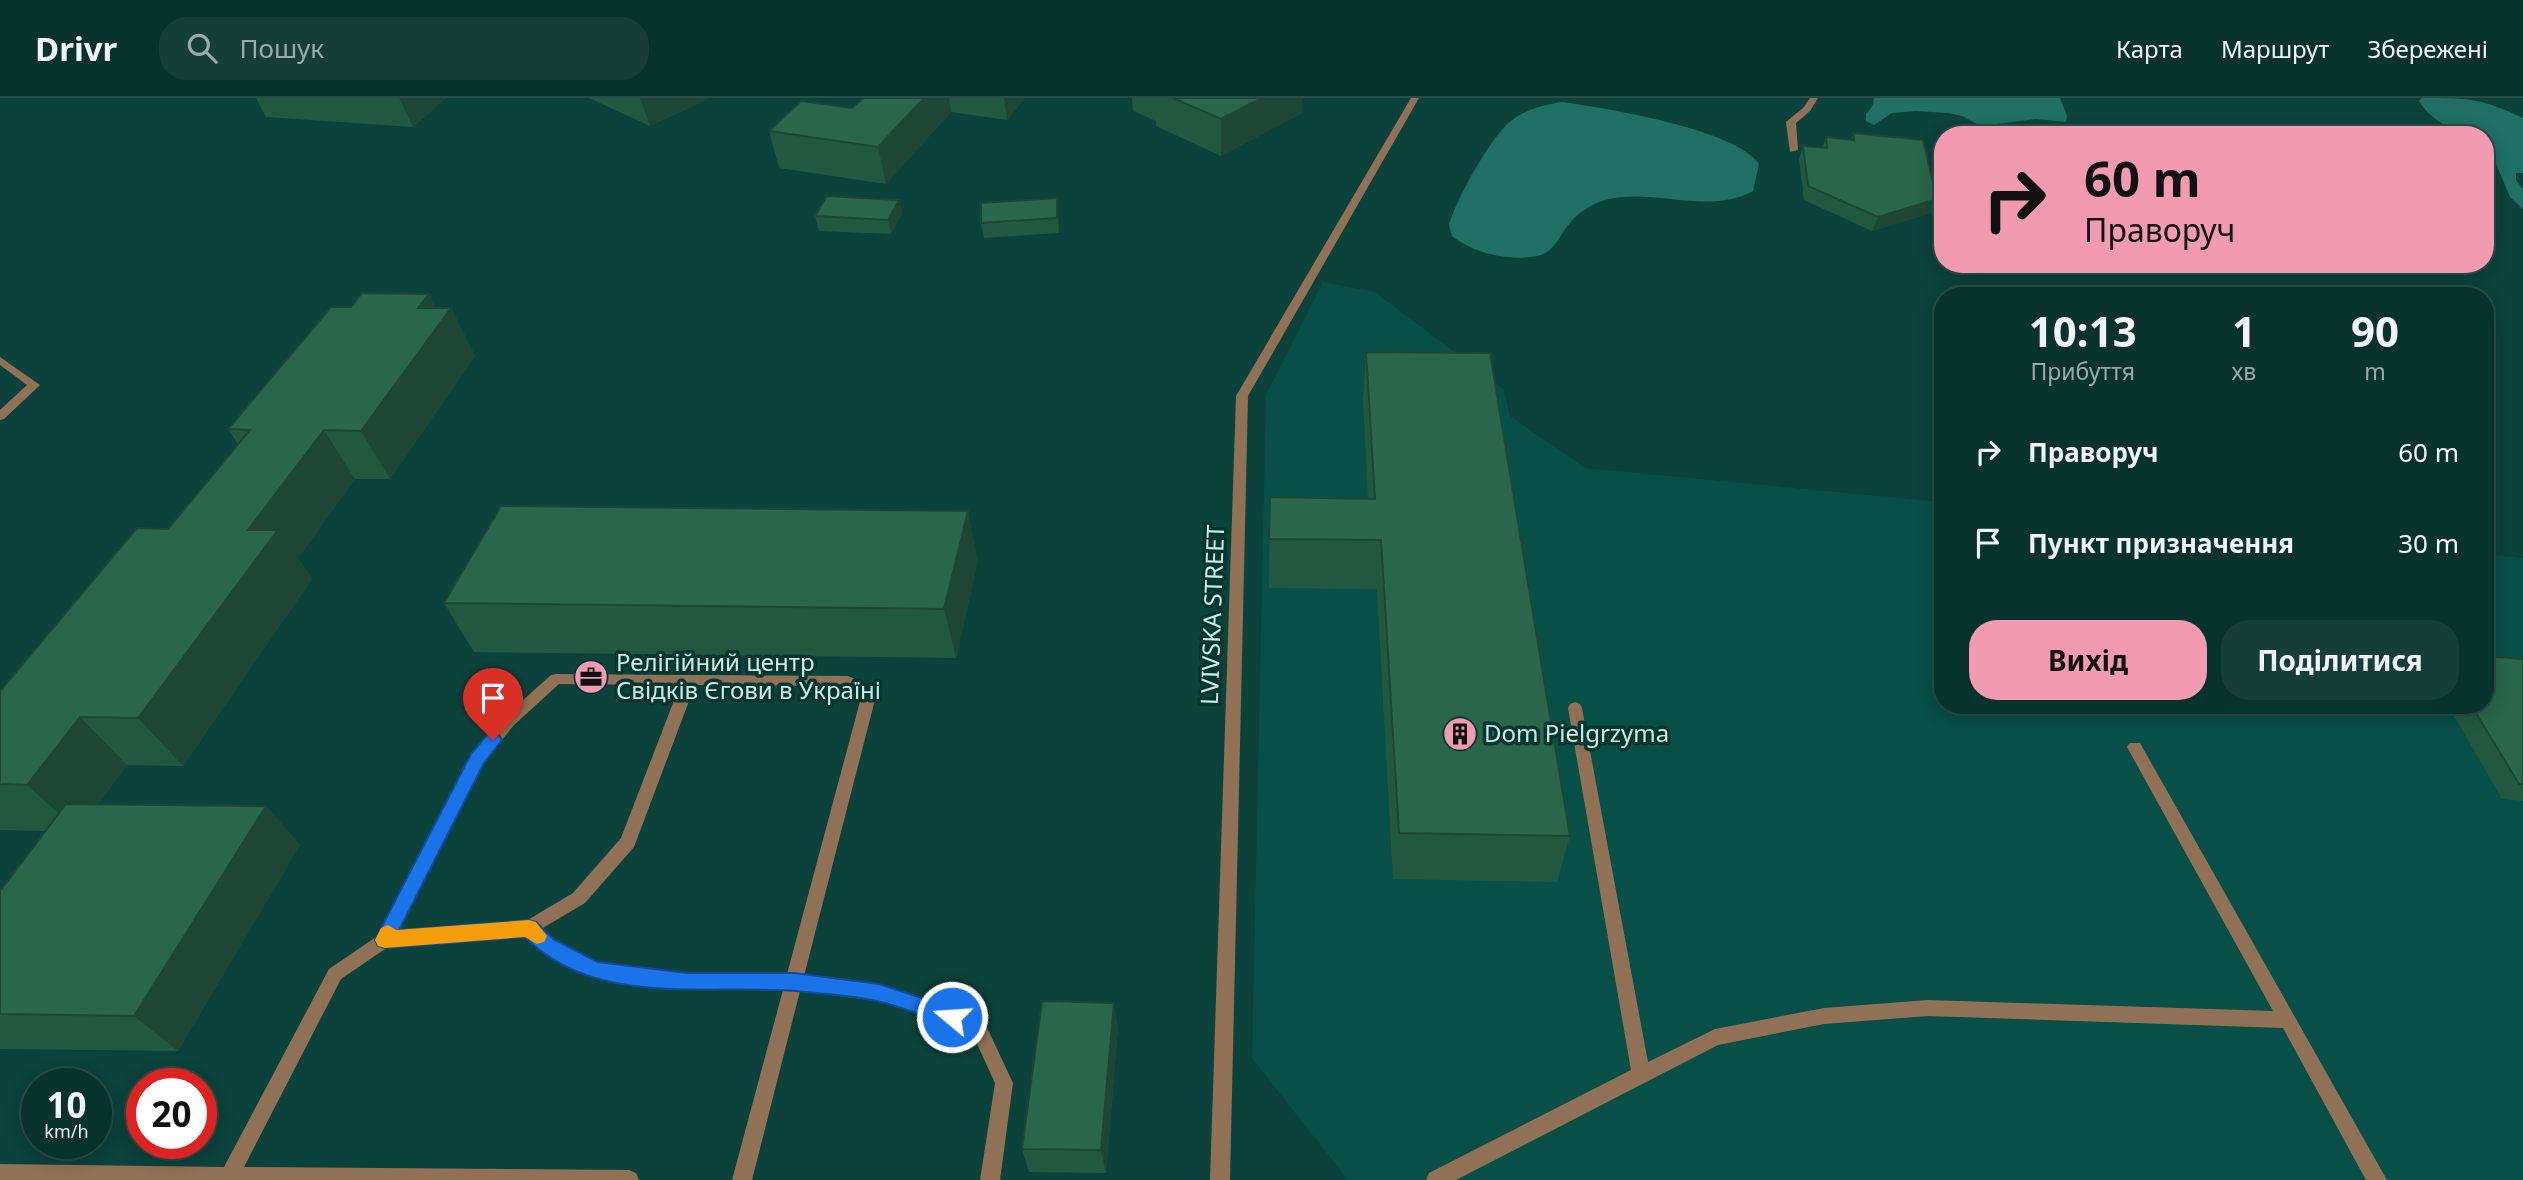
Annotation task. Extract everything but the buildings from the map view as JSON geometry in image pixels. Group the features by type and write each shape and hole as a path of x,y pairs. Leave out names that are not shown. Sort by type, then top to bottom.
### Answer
{"street":[{"name":"LVIVSKA STREET","path":"1220,1180 1242,396 1415,98"},
{"path":"1793,150 1791,122 1807,110 1814,98"},
{"path":"0,360 34,386 0,416"},
{"path":"385,940 529,928 579,898 628,842 690,678"},
{"path":"228,1178 335,974 385,940 477,758 509,721 556,679 848,681 870,692 742,1180"},
{"path":"1575,708 1641,1073"},
{"path":"2135,747 2377,1180"},
{"path":"529,928 546,945 596,971 687,982 794,982 879,993 977,1025 1004,1083 990,1180"},
{"path":"1436,1180 1715,1037 1824,1016 1928,1008 2287,1020"},
{"path":"0,1174 629,1180"}],"shaded area":[{"path":"1874,98 2060,98 2067,116 2066,122 2035,119 1989,125 1977,124 1962,116 1948,113 1916,111 1892,113 1874,125 1866,121 1866,114 1873,105"},
{"path":"2422,98 2474,100 2523,118 2523,173 2516,173 2516,180 2523,189 2523,209 2510,197 2494,159 2494,126 2446,126 2432,116 2419,101"},
{"path":"1562,102 1668,122 1725,140 1746,152 1759,164 1753,191 1736,198 1717,201 1642,197 1605,200 1577,216 1548,251 1526,258 1492,255 1470,247 1452,236 1449,225 1459,200 1484,154 1503,129 1529,111"},
{"path":"1323,282 1375,292 1504,390 1510,416 1585,468 1934,501 1934,714 2494,714 2494,555 2523,558 2523,1180 1348,1180 1252,1058 1266,395"}],"slow traffic":[{"path":"388,934 385,940 529,928 537,936"}],"place":[{"name":"Релігійний центр Свідків Єгови в Україні","path":"591,677"},
{"name":"Dom Pielgrzyma","path":"1460,734"}],"route":[{"path":"493,740 477,758 385,940 529,928 546,945 596,971 687,982 794,982 879,993 952,1017"}]}
